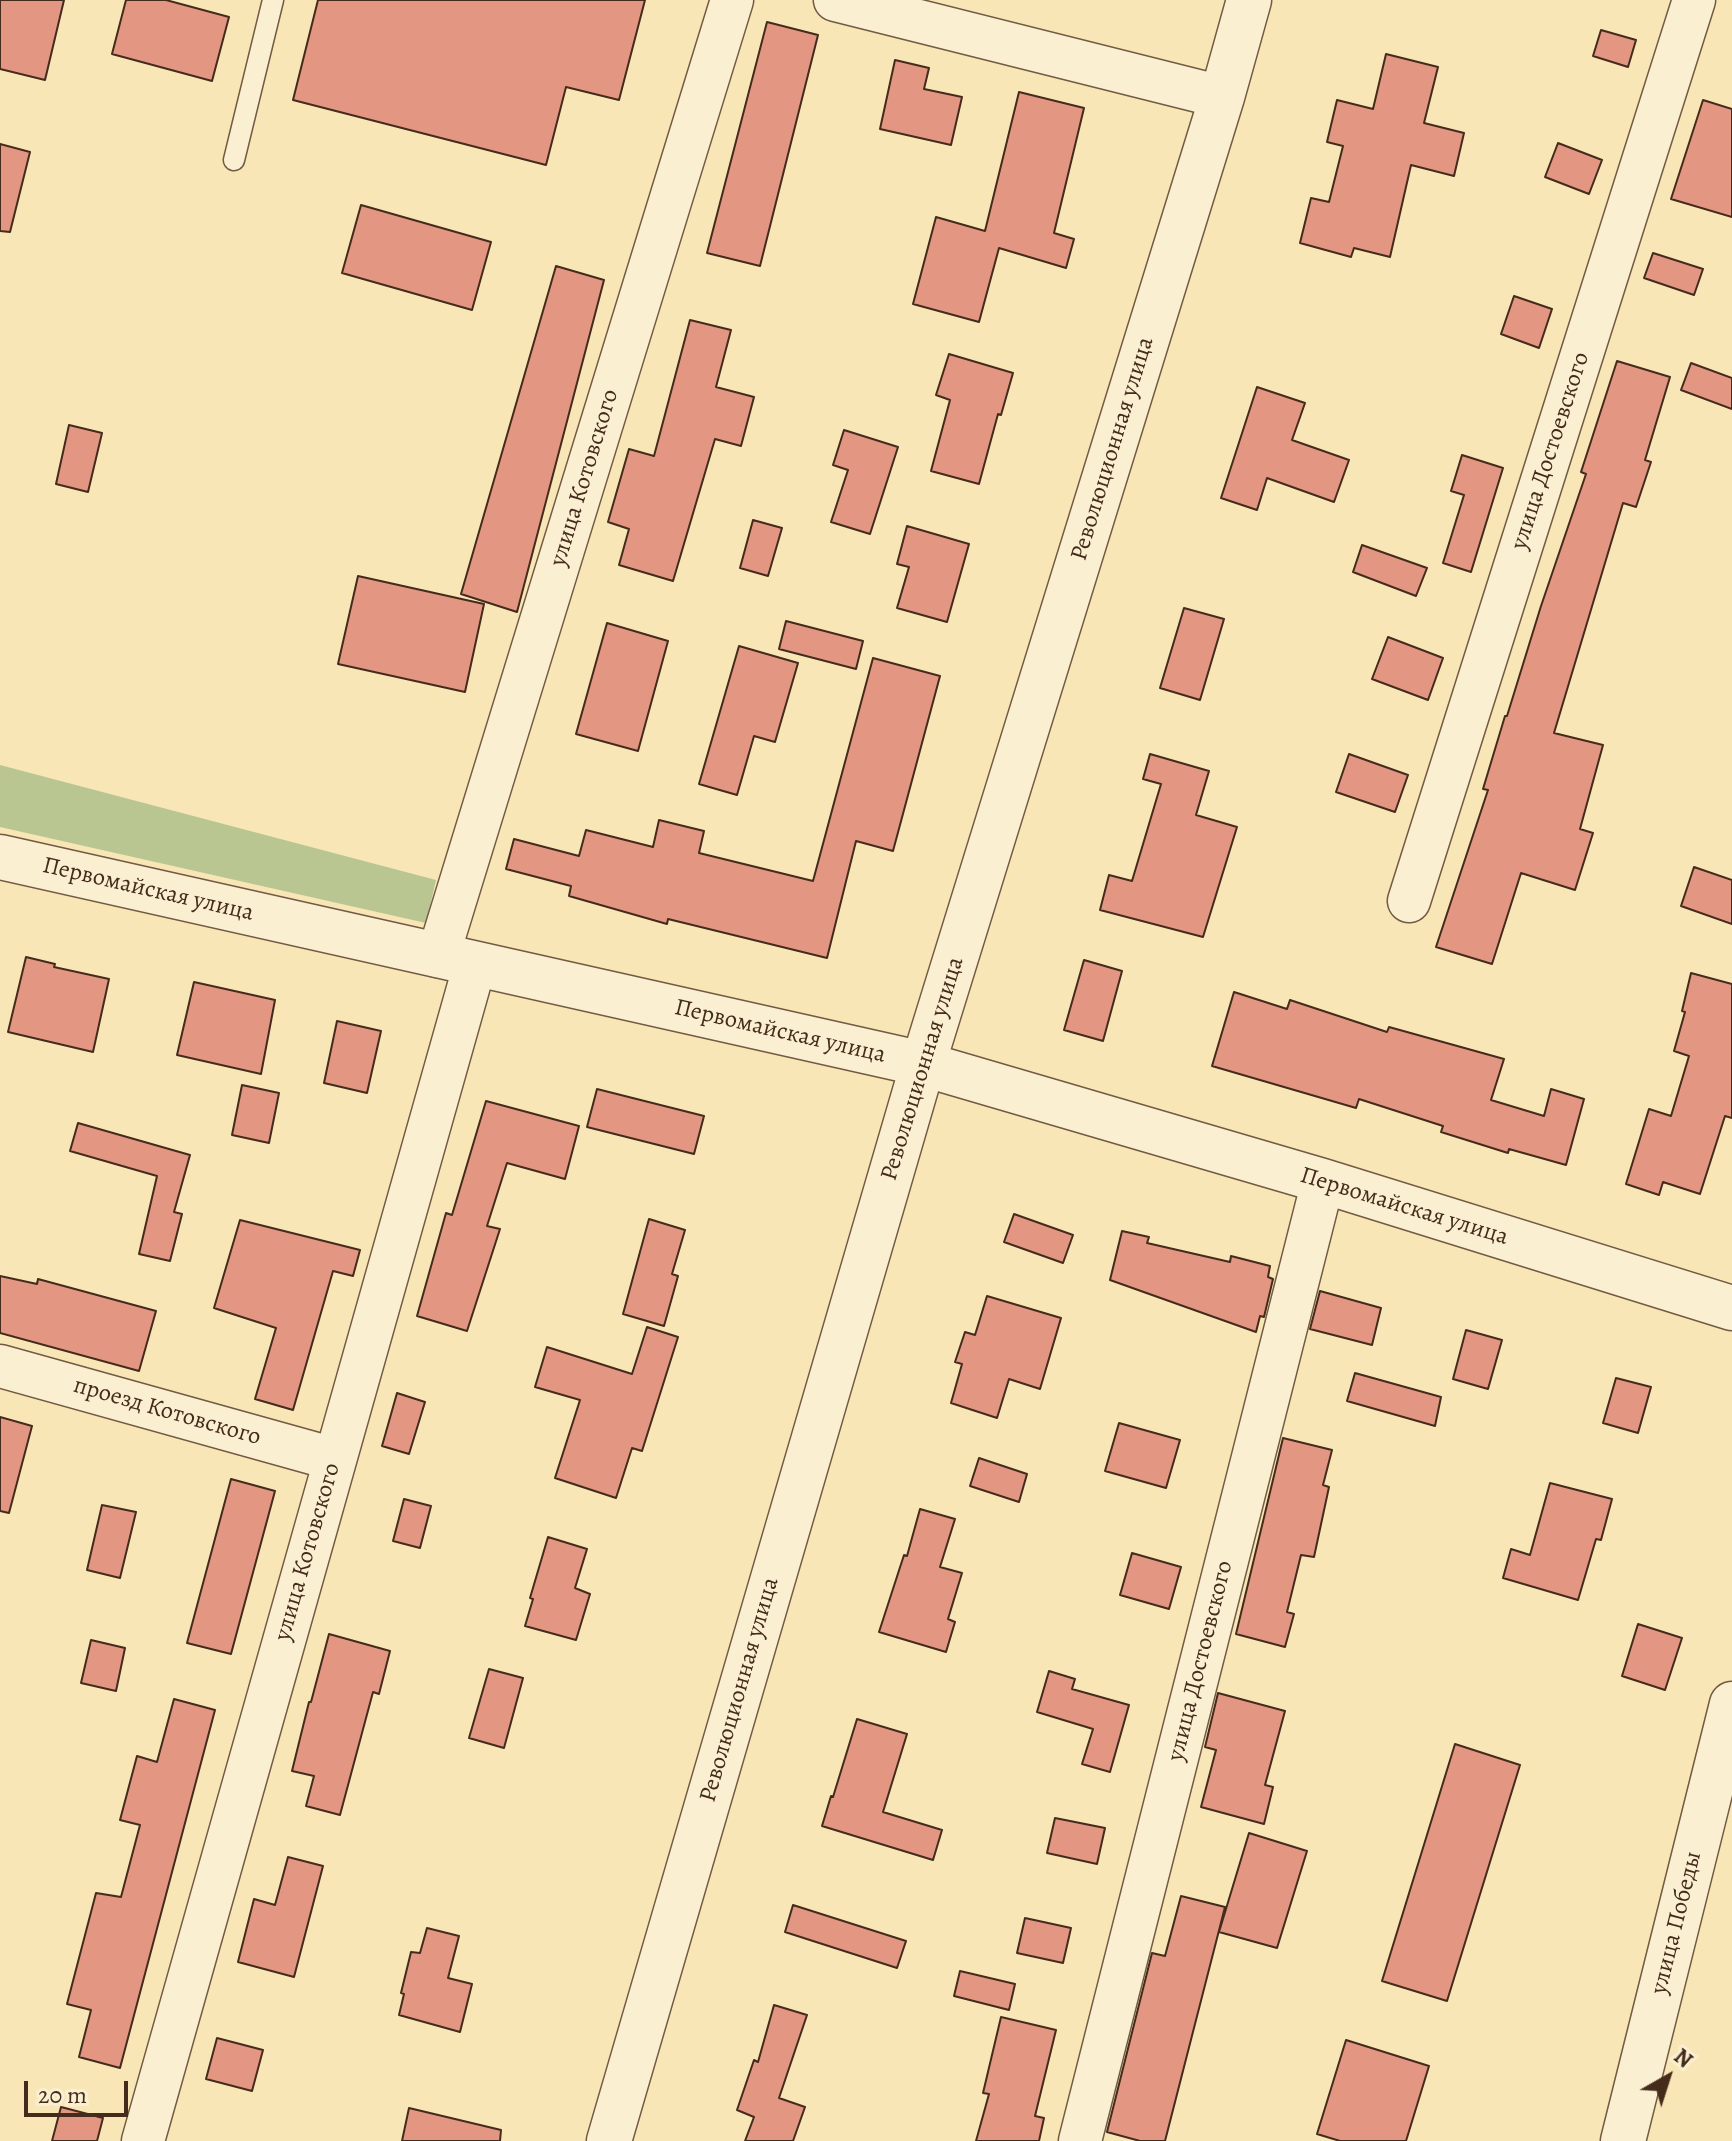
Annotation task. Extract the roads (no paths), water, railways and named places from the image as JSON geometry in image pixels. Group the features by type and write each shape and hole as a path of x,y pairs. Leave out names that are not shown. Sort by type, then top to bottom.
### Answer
{"street":[{"name":"улица Котовского","path":"143,2141 334,1459 457,960 732,0"},
{"path":"835,0 1222,97"},
{"name":"Революционная улица","path":"609,2141 923,1064 1222,97 1249,0"},
{"name":"улица Достоевского","path":"1409,901 1694,0"},
{"name":"Первомайская улица","path":"0,857 923,1064 1323,1181 1732,1308"},
{"name":"улица Достоевского","path":"1080,2141 1323,1181"},
{"name":"проезд Котовского","path":"0,1366 334,1459"},
{"name":"улица Победы","path":"1623,2141 1732,1704"}],"lane":[{"path":"234,160 273,0"}]}
